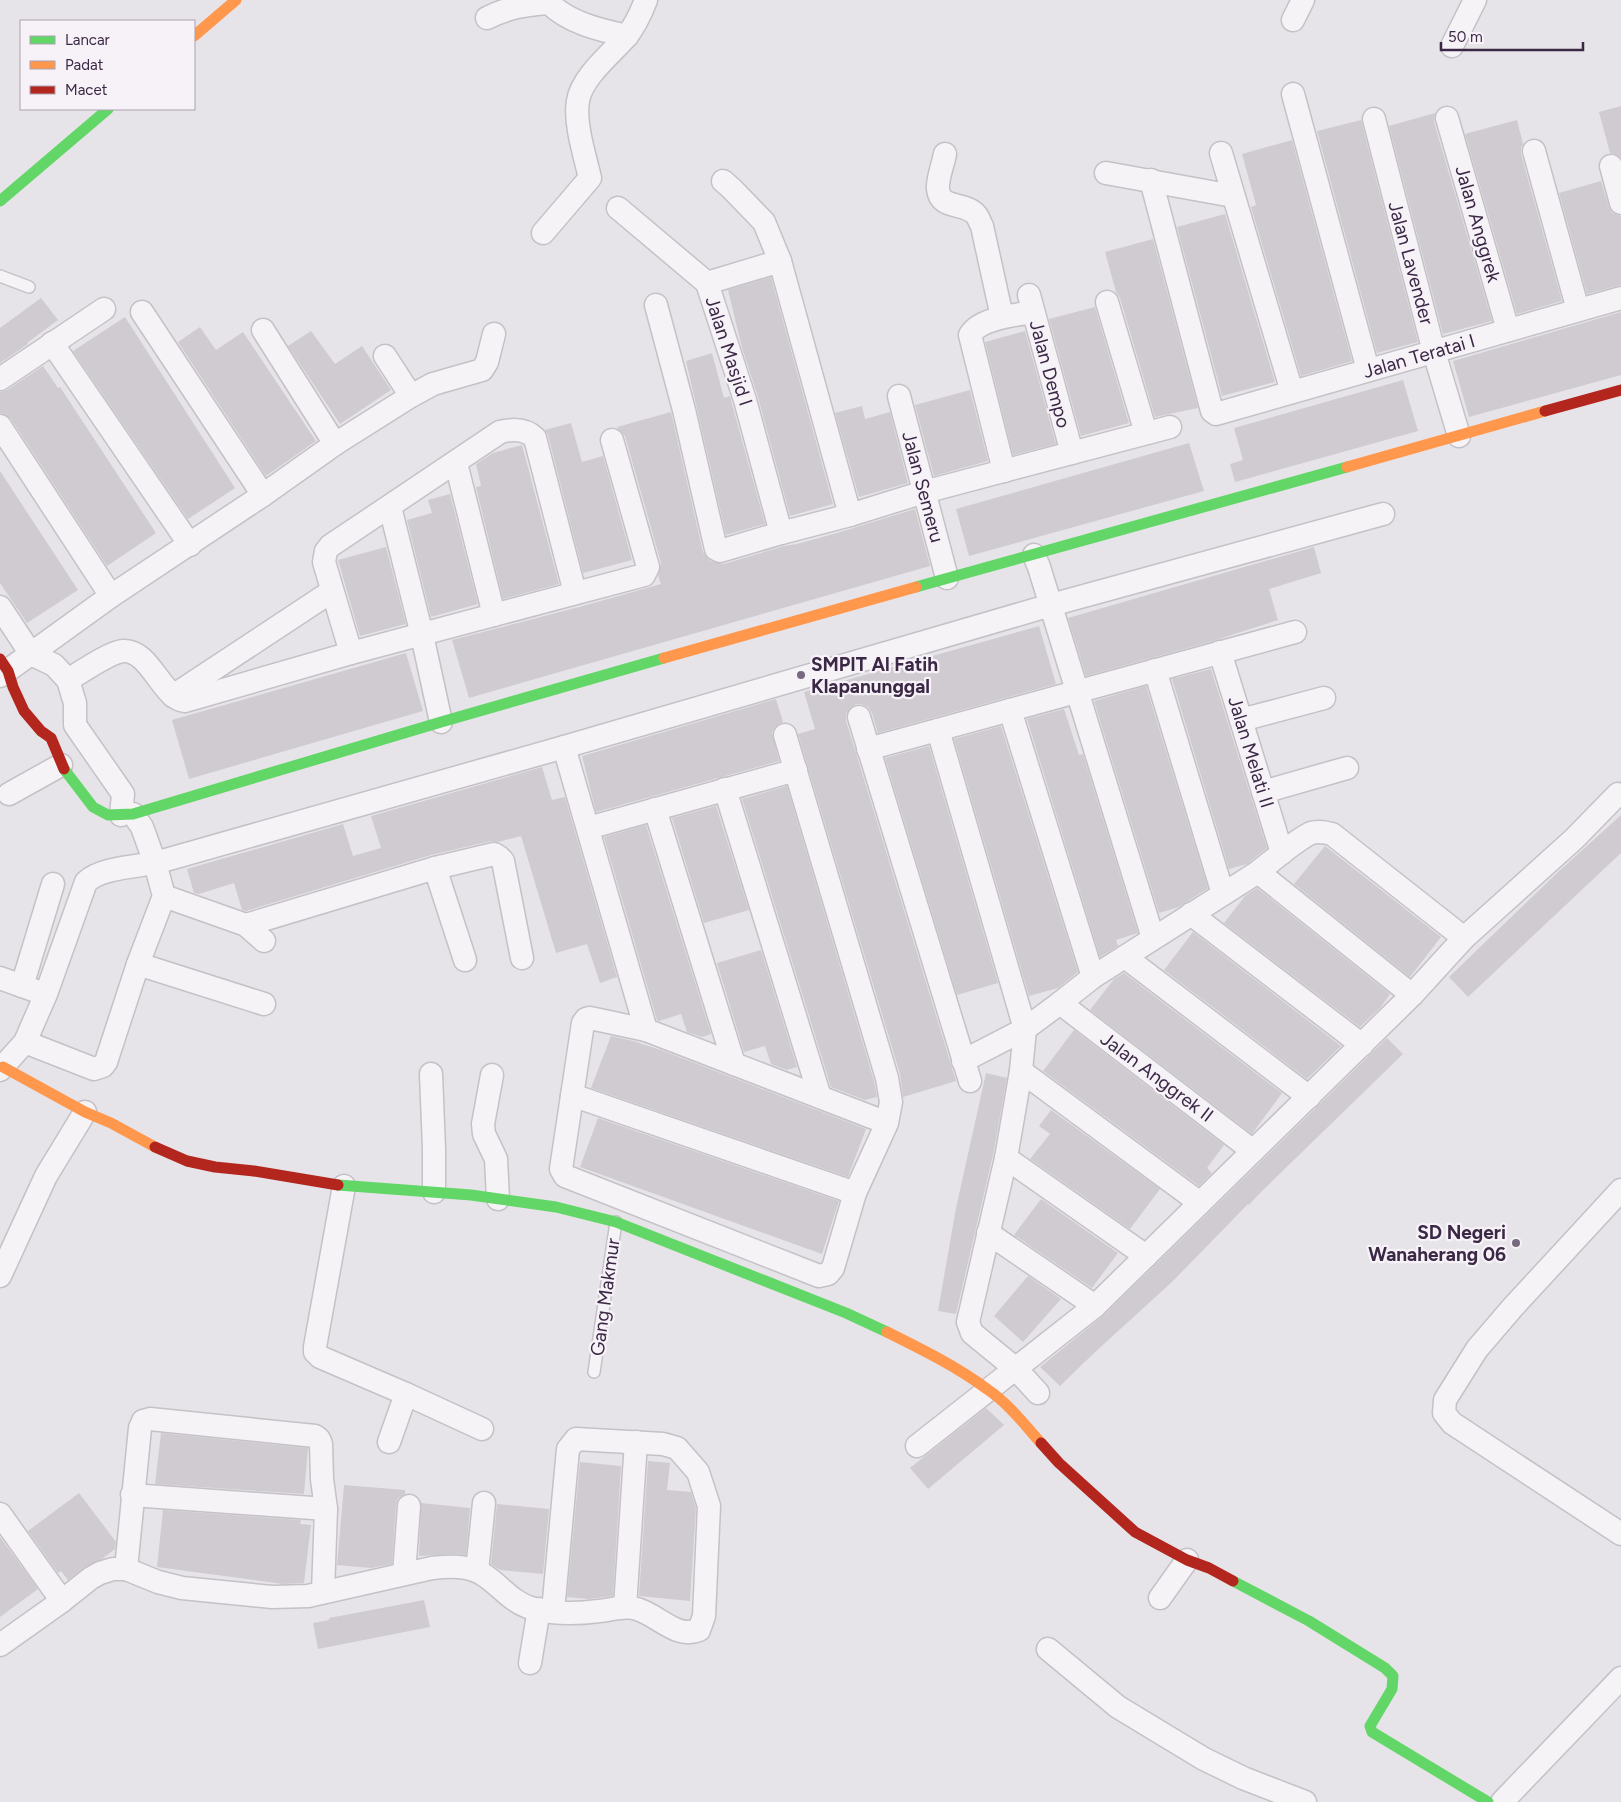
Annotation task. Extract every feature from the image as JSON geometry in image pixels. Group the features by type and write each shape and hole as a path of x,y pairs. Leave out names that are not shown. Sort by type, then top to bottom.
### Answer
{"street":[{"path":"195,35 236,0"},
{"path":"543,233 590,178 577,117 578,101 582,90 640,18 646,0"},
{"path":"1293,20 1303,0"},
{"path":"1452,46 1475,0"},
{"path":"487,18 520,6 550,2 559,13 599,29 627,36"},
{"path":"1293,94 1368,370"},
{"path":"0,201 107,110"},
{"name":"Jalan Anggrek","path":"1448,118 1508,330"},
{"name":"Jalan Lavender","path":"1374,119 1434,352 1459,436"},
{"path":"1534,150 1578,310"},
{"path":"1220,153 1292,392"},
{"path":"945,154 937,187 940,197 944,202 968,208 976,215 982,226 1002,316 976,328 970,335 1004,471"},
{"path":"1611,166 1621,202"},
{"path":"1106,173 1233,196"},
{"name":"Jalan Teratai I","path":"1151,180 1212,410 1216,414 1621,298"},
{"path":"723,182 732,188 764,222 780,261 850,515"},
{"name":"Jalan Masjid I","path":"618,208 707,283 745,400 781,532"},
{"path":"707,283 780,261"},
{"path":"1107,302 1146,433"},
{"name":"Jalan Dempo","path":"1002,316 1031,304 1072,453"},
{"path":"656,306 684,410 716,549 724,551 781,532 850,515 924,492 1170,427"},
{"path":"0,379 104,309"},
{"path":"142,312 263,495"},
{"path":"264,330 335,444"},
{"path":"494,334 491,351 482,370 433,384 411,396 335,444 263,495 111,596 31,654 3,668 24,711 51,738 61,764 93,807 108,815 132,819 441,722 947,578 1037,561 1621,390"},
{"path":"52,343 190,544"},
{"path":"385,356 411,396"},
{"name":"Jalan Semeru","path":"899,396 947,578"},
{"path":"0,426 111,596"},
{"path":"351,653 324,562 326,551 330,546 500,432 512,430 527,432 534,438 575,593"},
{"path":"68,680 114,654 124,651 137,655 155,673 173,696 181,701 191,700 351,653 644,575 648,569 612,440"},
{"path":"456,462 494,615"},
{"path":"390,507 422,635 441,722"},
{"path":"1383,514 1048,597 564,747 152,856 92,876 86,882 46,994 25,1042 1,1069 187,1161 344,1186 434,1192 556,1207 616,1222 846,1313 928,1352 988,1389 1016,1415 1059,1463 1135,1532 1187,1560 1209,1568 1309,1621 1386,1668 1393,1676 1392,1689 1370,1726 1372,1732 1500,1802 1621,1678"},
{"path":"1037,561 1153,938"},
{"path":"173,696 332,591"},
{"path":"0,607 31,654 54,665 68,680 75,703 76,725 123,794 132,819 152,856 164,896 138,964 104,1066 94,1069 25,1042"},
{"path":"868,749 1295,632"},
{"name":"Jalan Melati II","path":"1220,652 1282,853"},
{"path":"1155,670 1223,894"},
{"path":"1241,720 1324,698"},
{"path":"1010,710 1093,977"},
{"path":"859,718 966,1071 1093,977 1258,872 1312,833 1323,832 1332,834 1464,938"},
{"path":"51,738 76,725"},
{"path":"938,730 1025,1029 1021,1071 1006,1158 968,1322 972,1333 1016,1369 1038,1393"},
{"path":"785,735 887,1078 891,1102 887,1123 855,1193 833,1268 828,1274 819,1276 565,1176 561,1169 583,1023 586,1018 646,1030 887,1123"},
{"path":"564,747 646,1030"},
{"path":"9,794 61,764"},
{"path":"1263,792 1347,768"},
{"path":"588,828 796,770"},
{"path":"725,789 820,1097"},
{"path":"917,1446 1095,1306 1362,1045 1412,995 1464,938 1574,839 1618,794"},
{"path":"655,809 734,1064"},
{"path":"246,925 435,868 494,854 503,862 522,958"},
{"path":"435,868 464,960"},
{"path":"1258,872 1412,995"},
{"path":"22,986 53,884"},
{"path":"164,896 246,925 264,941"},
{"path":"1190,914 1362,1045"},
{"path":"1124,956 1308,1097"},
{"path":"138,964 264,1004"},
{"path":"0,978 46,994"},
{"name":"Jalan Anggrek II","path":"1060,1003 1253,1151"},
{"path":"1021,1071 1200,1203"},
{"path":"431,1074 434,1192"},
{"path":"492,1075 483,1124 484,1134 496,1159 498,1199"},
{"path":"572,1095 855,1193"},
{"path":"0,1276 46,1176 85,1112"},
{"path":"1006,1158 1146,1256"},
{"path":"344,1186 315,1352 320,1357 482,1429"},
{"path":"1621,1190 1512,1307 1477,1349 1444,1400 1444,1413 1452,1423 1621,1534"},
{"path":"988,1233 1095,1306"},
{"path":"389,1442 406,1394"},
{"path":"126,1569 132,1495 140,1428 143,1421 150,1419 315,1436 321,1444 322,1479 326,1509 323,1592"},
{"path":"2,1640 62,1601 91,1578 100,1573 121,1568 169,1586 272,1597 308,1596 404,1574 446,1567 467,1568 485,1575 510,1598 529,1607 546,1610 586,1613 625,1607 644,1611 664,1624 693,1633 699,1630 704,1616 709,1506 698,1472 677,1448 662,1444 576,1439 568,1449 546,1610 530,1664"},
{"path":"625,1607 636,1442"},
{"path":"132,1495 326,1509"},
{"path":"477,1571 484,1503"},
{"path":"404,1574 409,1506"},
{"path":"0,1514 62,1601"},
{"path":"1160,1598 1187,1560"},
{"path":"1048,1649 1118,1708 1204,1760 1243,1778 1305,1802"}],"lane":[{"path":"0,276 29,287"},
{"name":"Gang Makmur","path":"594,1372 616,1222"}],"building":[{"path":"1621,106 1621,158 1610,153 1599,112"},
{"path":"1435,113 1434,122 1492,321 1443,334 1389,126"},
{"path":"1361,120 1418,342 1377,353 1317,131"},
{"path":"1517,120 1523,144 1521,154 1562,301 1517,314 1465,134"},
{"path":"1292,140 1352,361 1301,376 1251,207 1256,205 1242,154"},
{"path":"1601,181 1612,213 1621,216 1621,285 1587,294 1559,193"},
{"path":"1225,214 1275,382 1222,396 1177,227"},
{"path":"1153,239 1198,408 1155,417 1105,252"},
{"path":"771,277 833,504 790,516 758,397 742,348 728,290"},
{"path":"41,298 58,320 0,363 0,328"},
{"path":"1095,307 1129,423 1081,436 1049,319"},
{"path":"1621,312 1621,375 1469,417 1453,361"},
{"path":"125,317 235,488 188,519 73,351"},
{"path":"200,327 216,350 243,332 316,441 266,476 178,342"},
{"path":"311,331 335,364 362,346 391,390 340,424 288,346"},
{"path":"1025,331 1056,444 1013,455 985,342"},
{"path":"712,353 724,398 730,396 765,524 726,535 686,361"},
{"path":"43,366 58,388 60,387 156,533 107,566 11,419 0,413 0,392 7,390"},
{"path":"1403,380 1418,431 1235,482 1230,464 1243,460 1234,428"},
{"path":"970,390 988,461 934,476 915,405"},
{"path":"862,406 865,419 890,412 908,483 859,497 835,413"},
{"path":"671,412 703,552 710,561 724,564 915,509 930,566 469,698 452,640 661,584 658,576 661,563 625,436 617,427"},
{"path":"571,423 582,462 603,456 632,560 583,573 548,435 545,430"},
{"path":"1189,443 1204,491 969,556 956,509"},
{"path":"522,445 559,584 503,599 476,487 481,486 476,464 493,453"},
{"path":"0,471 78,590 27,623 0,583"},
{"path":"450,494 478,604 431,617 407,520 432,513 428,500"},
{"path":"386,547 406,624 360,636 338,560"},
{"path":"1314,547 1321,573 1269,589 1278,620 1213,641 1086,676 1068,618"},
{"path":"1039,626 1056,684 878,733 872,713 868,707 856,704 846,714 846,721 956,1081 903,1097 900,1074 798,734 815,729 804,692"},
{"path":"406,653 423,711 189,779 172,720"},
{"path":"1211,669 1267,848 1247,864 1229,869 1172,679"},
{"path":"1146,686 1208,888 1179,907 1159,913 1094,701"},
{"path":"776,699 783,722 776,726 772,732 779,761 596,812 582,756"},
{"path":"1064,709 1079,755 1083,754 1138,933 1116,940 1118,946 1100,957 1027,719"},
{"path":"1001,726 1078,972 1058,988 1029,996 954,739"},
{"path":"929,746 998,983 957,995 885,758"},
{"path":"542,767 552,800 565,797 617,977 600,983 587,944 556,953 521,836 431,855 246,911 242,910 234,883 199,894 194,893 187,869 343,824 353,856 381,848 371,816"},
{"path":"787,786 874,1081 877,1097 865,1100 831,1087 742,799"},
{"path":"716,806 749,910 704,923 672,818"},
{"path":"1621,815 1621,853 1468,997 1449,977 1557,873"},
{"path":"646,825 711,1034 702,1037 687,1032 681,1014 657,1020 604,837"},
{"path":"1325,846 1441,937 1410,977 1294,884"},
{"path":"1257,888 1390,994 1381,1007 1360,1027 1224,923 1245,896"},
{"path":"1193,932 1341,1046 1307,1079 1164,970"},
{"path":"761,950 797,1067 787,1070 771,1064 765,1046 744,1052 717,963"},
{"path":"1124,973 1282,1093 1252,1134 1090,1010 1114,979"},
{"path":"1074,1030 1224,1145 1207,1168 1212,1173 1199,1186 1043,1071"},
{"path":"611,1036 661,1050 866,1129 848,1177 591,1088"},
{"path":"1387,1038 1403,1054 1248,1204 1173,1281 1060,1386 1040,1367 1104,1315"},
{"path":"986,1073 1007,1078 993,1155 956,1314 938,1311 956,1208"},
{"path":"1051,1110 1160,1189 1130,1229 1030,1159 1050,1134 1039,1126"},
{"path":"598,1118 839,1201 822,1254 580,1167"},
{"path":"1041,1199 1118,1253 1092,1288 1014,1235"},
{"path":"1028,1276 1061,1299 1023,1342 994,1316"},
{"path":"986,1408 1004,1425 928,1489 910,1468"},
{"path":"161,1433 308,1448 304,1494 155,1484"},
{"path":"648,1461 670,1463 667,1490 691,1492 696,1508 690,1601 639,1596"},
{"path":"580,1462 621,1466 613,1596 588,1599 567,1597"},
{"path":"344,1485 405,1490 405,1494 398,1498 396,1505 392,1564 371,1568 337,1565"},
{"path":"79,1493 116,1542 115,1549 68,1580 61,1571 58,1573 28,1531"},
{"path":"421,1503 470,1508 466,1555 419,1556"},
{"path":"497,1504 549,1509 543,1574 500,1570 491,1564"},
{"path":"163,1510 301,1520 300,1524 311,1525 304,1583 283,1584 157,1567"},
{"path":"0,1537 38,1589 0,1617"},
{"path":"424,1600 430,1627 318,1649 313,1623 329,1620 329,1618"}],"traffic: fast":[{"path":"0,201 107,110"},
{"path":"916,587 1347,467"},
{"path":"64,769 93,807 108,815 133,814 664,658"},
{"path":"338,1185 471,1195 556,1207 616,1222 846,1313 887,1332"},
{"path":"1233,1581 1309,1621 1385,1668 1393,1676 1392,1689 1370,1726 1372,1732 1488,1802"}],"traffic: slow":[{"path":"195,35 236,0"},
{"path":"1347,467 1545,411"},
{"path":"664,658 916,587"},
{"path":"3,1067 85,1112 111,1123 155,1147"},
{"path":"887,1332 951,1365 987,1389 1009,1407 1041,1443"}],"traffic: jam":[{"path":"1545,411 1621,390"},
{"path":"0,659 8,671 24,711 41,731 51,738 64,769"},
{"path":"155,1147 187,1161 215,1167 254,1171 338,1185"},
{"path":"1041,1443 1059,1463 1135,1532 1187,1560 1209,1568 1233,1581"}],"place":[{"name":"SMPIT Al Fatih Klapanunggal","path":"801,675"},
{"name":"SD Negeri Wanaherang 06","path":"1516,1243"}]}
